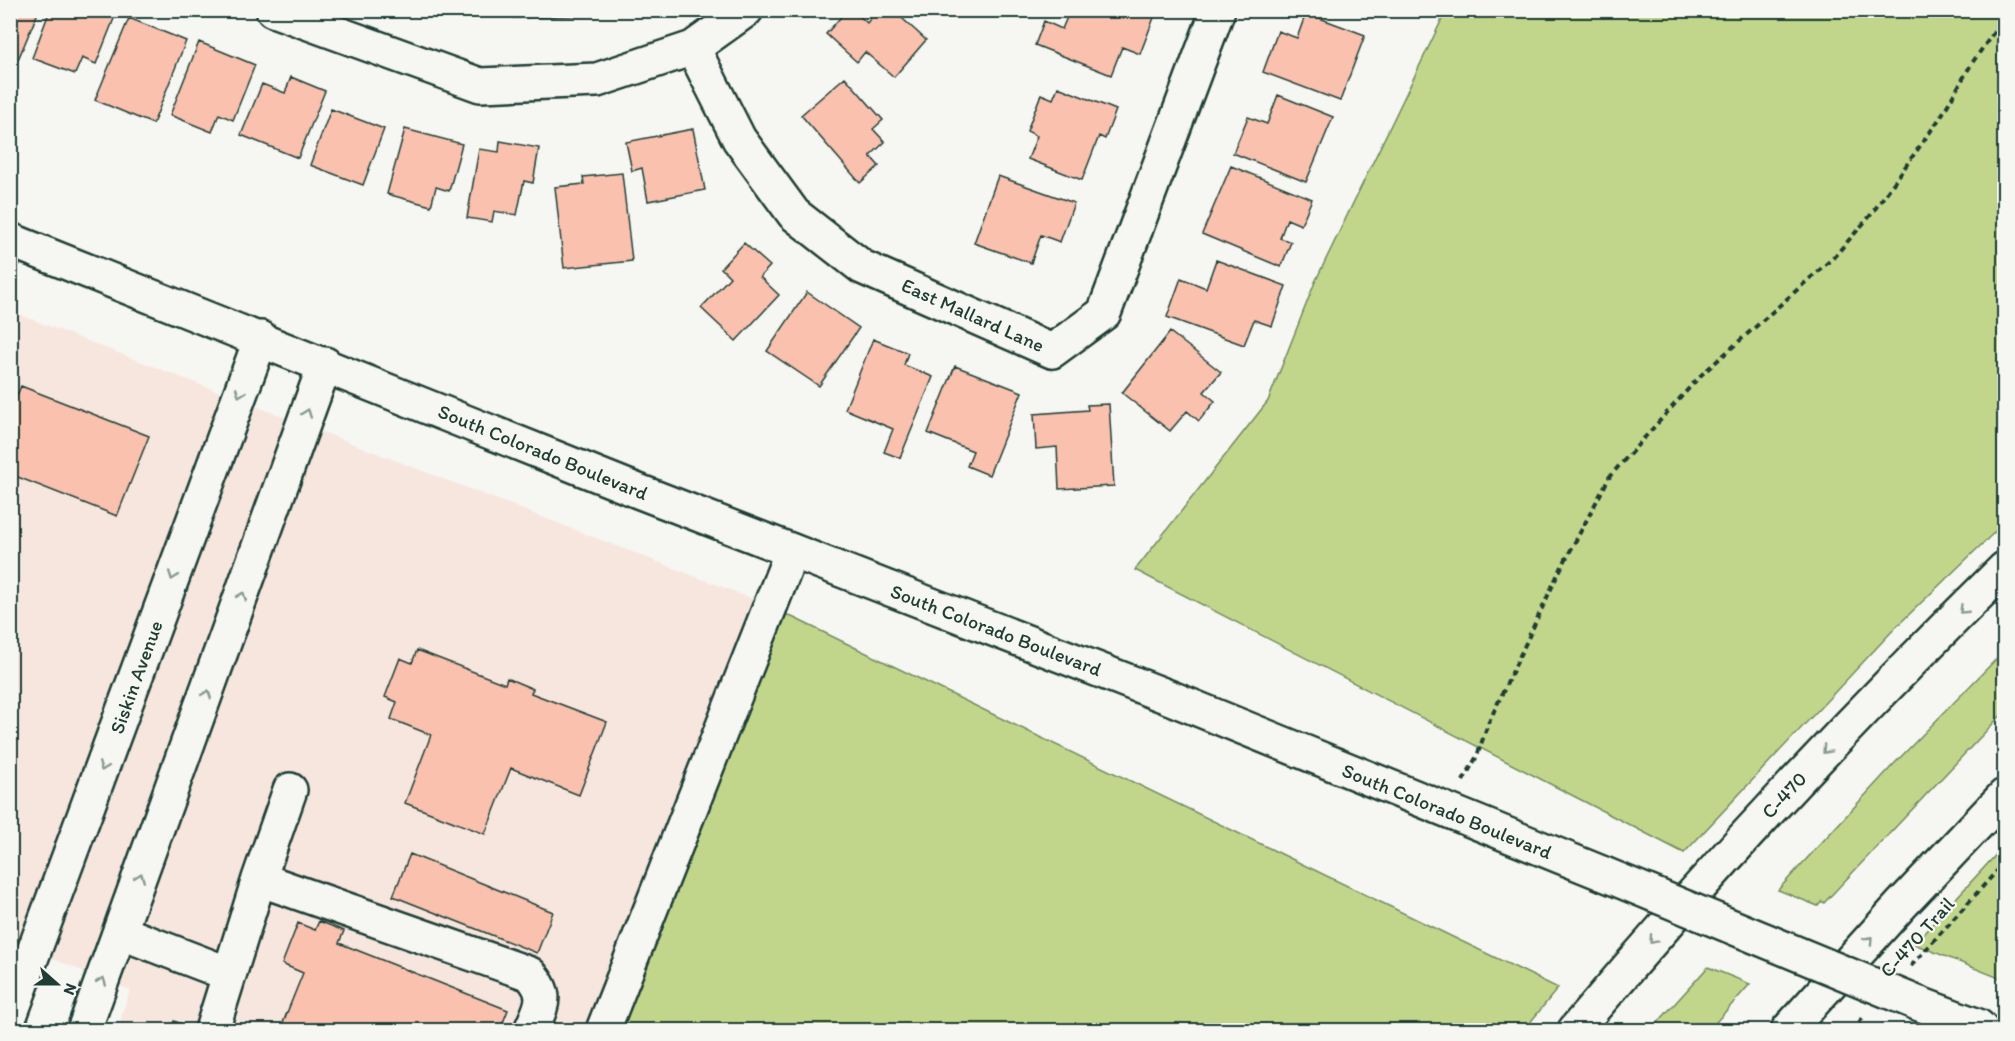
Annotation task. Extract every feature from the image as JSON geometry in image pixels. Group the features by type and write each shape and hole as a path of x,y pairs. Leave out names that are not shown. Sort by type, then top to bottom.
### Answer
{"main road":[{"path":"273,10 480,86 597,80 693,48 746,10"},
{"name":"East Mallard Lane","path":"693,48 739,139 794,214 862,267 1052,351 1104,313 1218,10"},
{"name":"South Colorado Boulevard","path":"10,240 792,551 1171,698 1917,1003 1988,1026"},
{"name":"Siskin Avenue","path":"10,1016 261,339"},
{"path":"84,1030 325,364"},
{"path":"603,1030 792,551"},
{"name":"C-470","path":"1575,1030 1661,930 1793,786 1877,697 2004,570"},
{"path":"212,1030 259,879 290,790"},
{"path":"1788,1030 1893,913 2004,796"},
{"path":"259,879 530,974 540,986 543,1000 531,1030"},
{"path":"120,932 229,974"}],"path":[{"path":"1447,812 1477,756 1488,724 1558,574 1610,476 1700,376 1833,258 1870,216 1940,118 1972,63 2004,18"},
{"name":"C-470 Trail","path":"1908,969 2004,863"},
{"path":"1851,1030 1868,1013"}],"shaded area":[{"path":"10,311 761,602 587,1030 117,1030 130,990 11,942"}],"green space":[{"path":"1446,11 2004,11 2004,523 1896,627 1684,853 1135,570 1268,401 1315,282"},
{"path":"761,602 1558,988 1524,1030 599,1030"},
{"path":"2004,651 2004,712 1824,903 1822,901 1818,906 1778,890 1892,766"},
{"path":"2004,846 2004,980 1914,944"},
{"path":"1708,967 1750,984 1709,1030 1651,1030"}],"building":[{"path":"10,10 39,10 17,62 10,59"},
{"path":"50,10 117,11 96,64 82,58 75,74 32,58"},
{"path":"512,10 592,10 593,15 513,18"},
{"path":"847,10 853,10 867,23 877,10 893,10 926,40 894,77 865,52 857,62 826,34"},
{"path":"1070,10 1143,10 1155,15 1140,54 1122,47 1111,75 1035,45 1044,21 1062,29"},
{"path":"1306,13 1365,35 1340,101 1263,72 1278,31 1297,38"},
{"path":"129,18 186,41 153,124 95,100"},
{"path":"199,42 255,65 233,120 219,114 212,132 170,115"},
{"path":"291,77 325,91 298,158 241,135 262,84 285,93"},
{"path":"845,77 883,120 873,129 885,142 870,156 879,166 860,183 801,115"},
{"path":"1058,87 1116,110 1105,139 1099,136 1082,180 1028,159 1037,136 1027,131 1041,94 1053,99"},
{"path":"1278,95 1333,117 1306,182 1233,153 1248,117 1267,124"},
{"path":"331,109 384,129 363,185 310,165"},
{"path":"405,129 462,144 449,191 436,187 431,206 387,194"},
{"path":"693,129 705,190 648,201 642,168 632,171 626,142"},
{"path":"500,141 539,148 533,183 524,181 517,215 494,211 492,222 467,218 479,149 499,152"},
{"path":"1231,166 1312,199 1301,225 1287,219 1280,238 1291,242 1281,267 1202,234"},
{"path":"622,173 632,261 564,268 555,187 584,184 583,177"},
{"path":"998,176 1074,203 1060,242 1041,235 1031,263 974,243"},
{"path":"744,243 770,266 760,277 779,295 736,341 701,308 730,277 721,268"},
{"path":"1216,260 1286,286 1272,326 1254,320 1244,345 1167,317 1181,278 1206,288"},
{"path":"807,292 859,328 819,386 767,351"},
{"path":"1170,332 1221,372 1204,392 1215,401 1199,421 1187,411 1170,431 1122,393"},
{"path":"873,339 908,353 904,365 933,377 900,458 884,452 893,429 845,409"},
{"path":"955,366 1022,392 989,475 967,466 973,451 928,433"},
{"path":"21,386 149,436 117,516 10,474 10,412"},
{"path":"1109,404 1114,486 1059,489 1057,447 1036,449 1034,414 1088,410 1087,405"},
{"path":"417,650 505,684 507,678 533,689 531,693 607,722 579,795 511,768 485,834 405,803 431,735 391,719 397,702 385,697 400,658 412,663"},
{"path":"410,854 553,912 537,953 393,896"},
{"path":"319,921 344,931 339,943 508,1010 500,1030 280,1030 303,973 282,964 298,923 315,930"},
{"path":"174,1021 195,1029 171,1030"}]}
